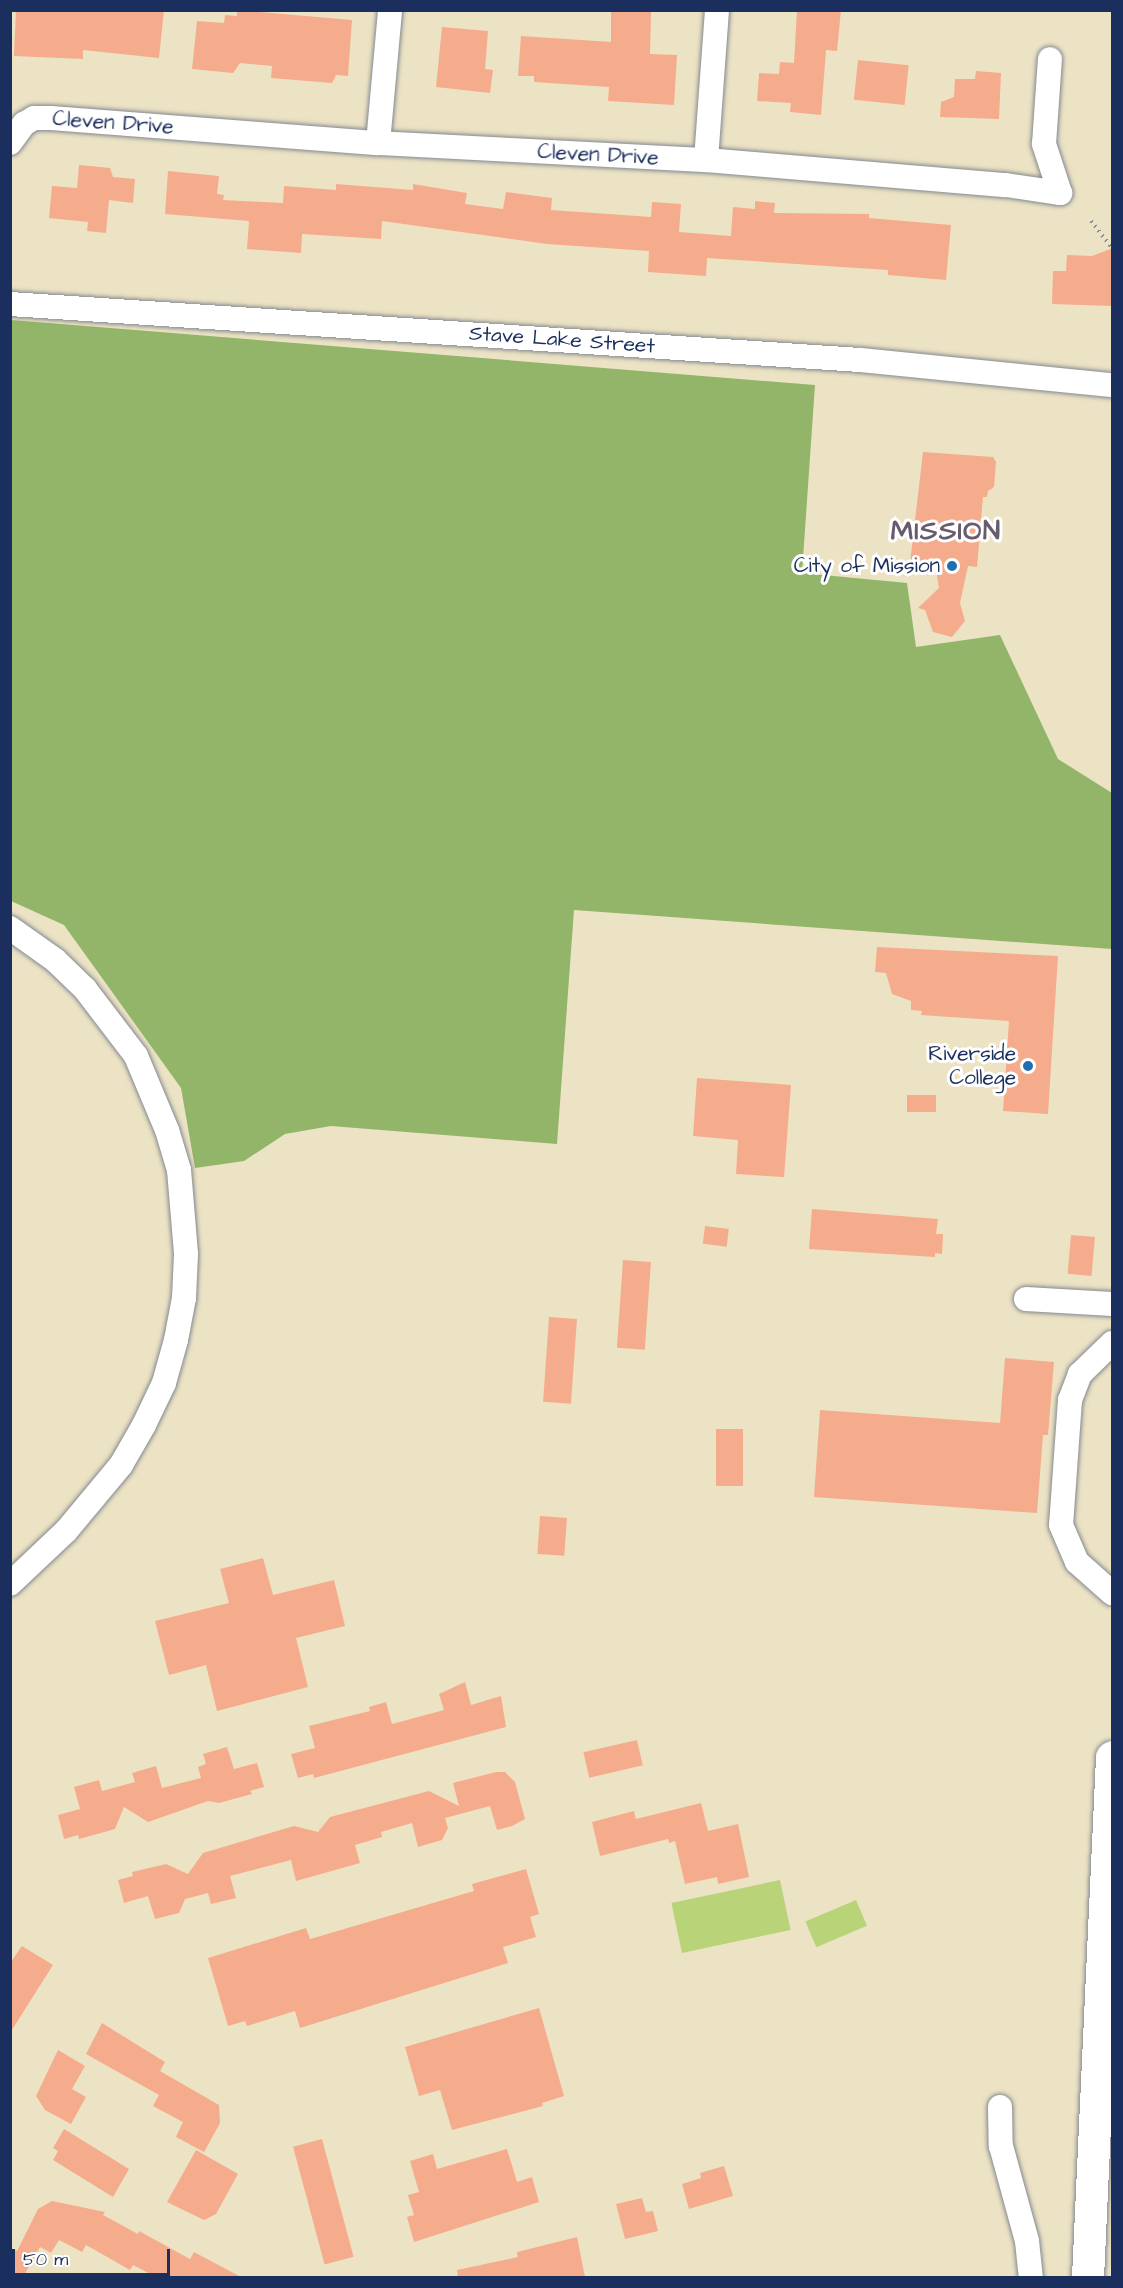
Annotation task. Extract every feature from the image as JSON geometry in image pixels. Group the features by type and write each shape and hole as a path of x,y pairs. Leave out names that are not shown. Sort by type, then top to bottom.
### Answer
{"main road":[{"path":"1088,2277 1113,1758"}],"street":[{"path":"378,143 390,10"},
{"path":"706,160 717,10"},
{"name":"Cleven Drive","path":"10,143 24,124 34,118 378,143 706,160 1006,185 1060,193 1044,144 1050,59"},
{"name":"Stave Lake Street","path":"10,304 860,360 1113,385"},
{"path":"10,928 55,960 85,989 136,1056 168,1130 179,1170 186,1254 184,1298 176,1340 164,1383 144,1425 121,1465 66,1531 10,1584"},
{"path":"1026,1299 1113,1304"},
{"path":"1113,1343 1080,1374 1070,1400 1061,1525 1077,1562 1113,1593"},
{"path":"1000,2107 1001,2146 1028,2241 1031,2277"}],"path":[{"path":"1091,222 1113,248"}],"green space":[{"path":"11,320 815,385 802,573 907,583 916,647 1000,635 1058,759 1112,793 1112,949 574,910 557,1144 331,1126 285,1134 244,1161 195,1168 181,1088 64,925 11,901"},
{"path":"780,1880 791,1930 682,1953 671,1903"},
{"path":"856,1900 867,1926 816,1947 805,1921"}],"building":[{"path":"16,10 164,10 159,58 83,50 83,59 14,56"},
{"path":"237,10 352,20 348,76 336,75 332,83 271,78 272,66 240,63 233,73 192,69 197,21 224,23 225,15 237,16"},
{"path":"797,10 841,10 837,51 826,50 821,115 790,112 791,103 757,101 759,73 779,74 780,62 794,63"},
{"path":"611,11 651,12 650,54 677,55 674,105 608,101 609,87 534,82 534,76 518,76 521,36 611,42"},
{"path":"442,27 488,31 485,69 493,70 490,93 436,87"},
{"path":"858,60 909,65 905,105 854,100"},
{"path":"976,71 1001,73 999,119 940,117 941,102 954,97 955,79 975,79"},
{"path":"79,165 110,168 113,177 135,179 133,203 109,200 106,233 87,231 88,222 49,218 52,186 77,188"},
{"path":"168,171 219,176 217,194 224,195 223,200 283,203 284,186 336,190 336,184 413,190 413,184 467,193 465,204 503,209 506,192 552,198 551,210 651,217 652,202 681,204 679,232 731,236 733,207 755,209 755,201 775,203 774,213 869,214 869,218 951,225 946,280 888,275 888,270 707,258 706,276 648,272 649,251 547,244 382,221 381,239 302,234 301,253 247,249 249,221 165,214"},
{"path":"1113,248 1113,306 1052,304 1053,271 1066,271 1067,255 1092,256"},
{"name":"City of Mission","path":"923,452 993,457 996,462 994,487 988,491 987,497 983,497 977,567 968,566 960,603 965,621 952,637 933,632 925,610 918,608 939,588 935,564 910,563"},
{"name":"Riverside College","path":"877,947 1058,956 1048,1114 1003,1111 1009,1021 921,1015 922,1011 911,1010 911,1001 892,994 886,973 875,972"},
{"path":"697,1078 791,1085 784,1177 736,1174 738,1140 693,1136"},
{"path":"907,1095 936,1095 936,1112 907,1112"},
{"path":"812,1209 938,1219 936,1234 943,1234 942,1254 935,1253 935,1257 809,1249"},
{"path":"705,1226 729,1229 727,1247 703,1244"},
{"path":"1071,1235 1095,1237 1092,1276 1068,1274"},
{"path":"623,1260 651,1262 645,1350 617,1348"},
{"path":"549,1317 577,1319 571,1404 543,1402"},
{"path":"1005,1358 1054,1362 1048,1435 1043,1435 1037,1513 814,1497 820,1410 1000,1423"},
{"path":"716,1429 743,1429 743,1486 716,1486"},
{"path":"540,1516 567,1518 564,1556 537,1554"},
{"path":"263,1558 273,1595 334,1580 345,1626 296,1638 308,1687 217,1711 206,1665 169,1675 155,1621 229,1603 220,1569"},
{"path":"465,1682 471,1705 501,1696 506,1727 314,1778 313,1774 298,1778 291,1754 315,1748 309,1726 370,1711 369,1707 386,1702 392,1724 444,1710 439,1694"},
{"path":"637,1740 643,1765 589,1778 583,1752"},
{"path":"227,1747 234,1769 257,1763 264,1787 250,1791 252,1794 219,1803 208,1801 148,1822 124,1807 115,1829 79,1839 78,1835 64,1839 58,1815 80,1809 74,1787 99,1780 102,1791 135,1782 132,1773 156,1766 162,1788 201,1778 198,1767 206,1764 203,1754"},
{"path":"496,1772 505,1772 515,1782 525,1819 512,1826 497,1830 490,1806 445,1818 448,1828 442,1840 418,1847 412,1823 381,1832 382,1837 355,1845 360,1863 296,1881 291,1860 230,1876 236,1898 211,1904 208,1893 185,1899 179,1913 155,1919 148,1896 124,1903 118,1880 133,1876 132,1872 166,1864 188,1874 203,1853 294,1826 318,1832 330,1817 429,1791 459,1806 453,1783"},
{"path":"701,1803 708,1831 738,1824 749,1877 718,1884 717,1877 685,1884 675,1841 669,1843 668,1839 600,1856 592,1822 634,1811 636,1819"},
{"path":"526,1869 539,1914 530,1917 536,1937 503,1947 508,1963 300,2028 295,2011 247,2026 245,2021 228,2026 208,1958 306,1928 310,1939 474,1891 472,1884"},
{"path":"22,1946 53,1965 10,2033 10,1963"},
{"path":"539,2008 564,2096 542,2103 543,2106 452,2130 440,2090 419,2096 405,2047"},
{"path":"102,2023 165,2062 160,2071 219,2105 220,2123 204,2152 176,2137 183,2122 153,2106 159,2095 86,2054"},
{"path":"58,2050 85,2066 72,2089 86,2097 71,2124 45,2110 36,2096"},
{"path":"64,2129 129,2169 113,2197 53,2160 58,2151 53,2148"},
{"path":"322,2139 354,2257 325,2265 293,2147"},
{"path":"507,2149 517,2182 532,2177 539,2202 414,2242 407,2217 414,2215 408,2195 419,2192 410,2161 433,2154 437,2169"},
{"path":"196,2150 238,2174 216,2214 204,2220 167,2202"},
{"path":"724,2166 733,2196 689,2209 682,2184 701,2178 700,2173"},
{"path":"642,2198 646,2212 653,2211 658,2231 625,2239 616,2204"},
{"path":"52,2201 105,2212 103,2215 138,2234 139,2231 190,2259 194,2252 241,2277 156,2277 133,2265 130,2270 86,2245 82,2252 59,2240 51,2253 40,2247 23,2277 10,2277 10,2248 17,2251 38,2209"},
{"path":"577,2237 585,2277 458,2277 457,2270 518,2257 517,2252"}],"place":[{"name":"City of Mission","path":"952,566"},
{"name":"Riverside College","path":"1028,1066"}],"district":[{"name":"MISSION","path":"946,532"}]}
